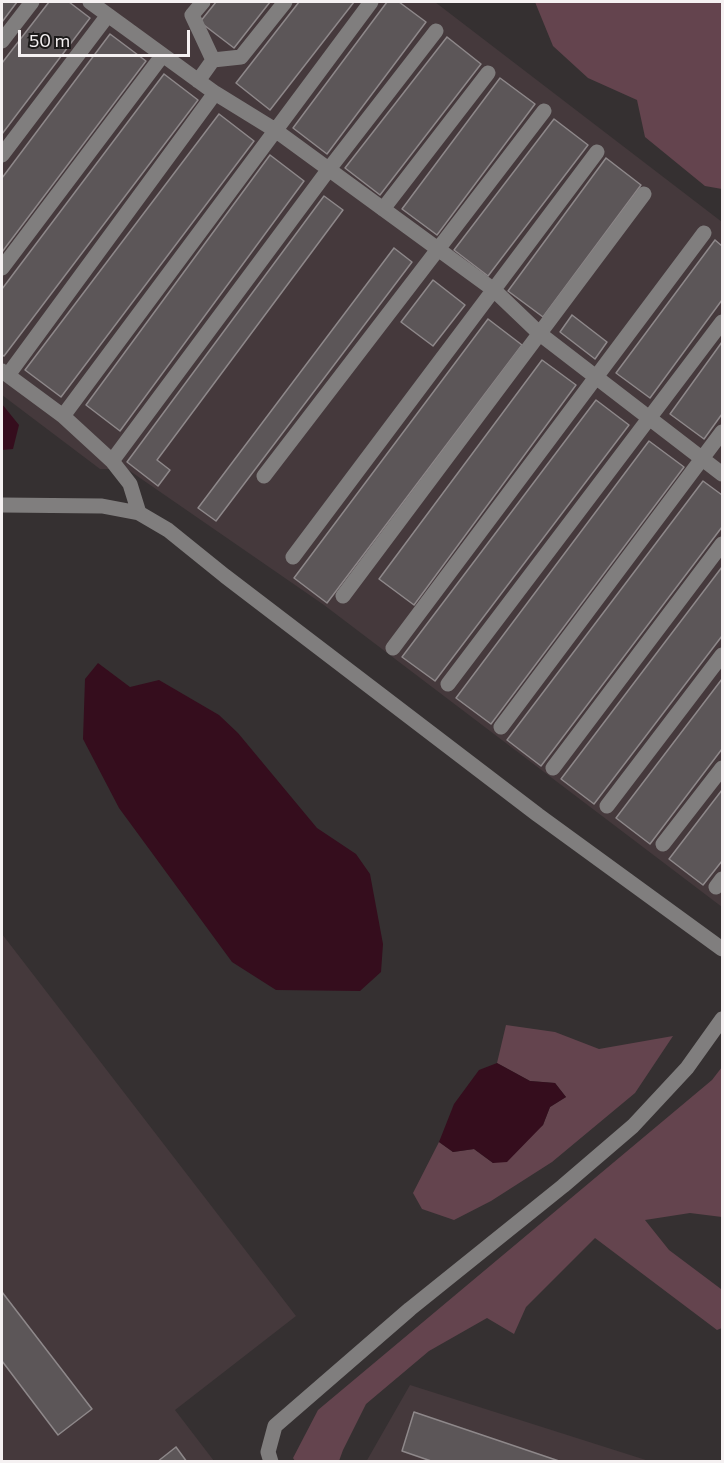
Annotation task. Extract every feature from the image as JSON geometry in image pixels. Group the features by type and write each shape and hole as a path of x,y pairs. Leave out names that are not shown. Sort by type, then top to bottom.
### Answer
{"lane":[{"path":"2,41 32,2"},
{"path":"90,2 215,93 275,130 494,290 540,334 723,474"},
{"path":"202,2 189,8 213,60"},
{"path":"198,81 213,60 241,57 285,2"},
{"path":"63,416 371,2"},
{"path":"2,155 108,15"},
{"path":"112,461 329,169 435,31"},
{"path":"2,268 162,56"},
{"path":"383,209 488,73"},
{"path":"139,513 130,484 112,461 63,416 5,373 215,93"},
{"path":"264,476 544,111"},
{"path":"293,557 597,152"},
{"path":"343,596 644,194"},
{"path":"393,648 704,233"},
{"path":"448,684 723,322"},
{"path":"501,727 723,432"},
{"path":"2,505 102,506 139,513 168,530 538,815 723,949"},
{"path":"553,768 723,544"},
{"path":"607,806 723,655"},
{"path":"663,844 723,768"},
{"path":"271,1461 268,1452 275,1426 410,1309 563,1186 633,1126 687,1068 723,1019"}],"shaded area":[{"path":"2,2 435,2 722,222 722,907 324,605 127,469 100,469 2,395"},
{"path":"535,2 722,2 722,189 705,186 645,137 637,100 588,78 553,46"},
{"path":"2,404 19,425 13,449 2,450"},
{"path":"98,663 130,687 159,680 219,715 238,733 317,828 356,854 370,874 383,944 381,972 360,991 276,990 232,962 119,808 83,739 85,679"},
{"path":"2,934 296,1316 175,1410 214,1461 2,1461"},
{"path":"506,1025 555,1032 599,1049 673,1036 635,1093 552,1162 491,1201 454,1220 422,1209 413,1193 439,1142 453,1152 474,1149 493,1163 543,1125 550,1107 566,1097 555,1083 530,1081 497,1063"},
{"path":"497,1063 530,1081 555,1083 566,1097 550,1107 543,1125 507,1162 493,1163 474,1149 453,1152 439,1142 454,1104 479,1070"},
{"path":"722,1067 722,1217 690,1213 645,1220 669,1250 721,1289 722,1328 717,1330 595,1238 526,1307 514,1334 487,1318 429,1351 366,1404 339,1461 295,1461 293,1458 318,1410 712,1080"},
{"path":"410,1385 649,1461 366,1462"}],"building":[{"path":"2,2 17,2 2,22"},
{"path":"49,2 69,2 90,18 2,134 2,63"},
{"path":"216,2 270,2 234,48 200,22"},
{"path":"299,2 354,2 270,110 236,83"},
{"path":"387,2 399,2 426,22 327,154 293,128"},
{"path":"110,34 146,61 2,252 2,178"},
{"path":"447,37 481,64 380,195 345,168"},
{"path":"164,74 198,100 4,356 2,355 2,289"},
{"path":"500,78 535,104 437,235 402,209"},
{"path":"219,114 254,141 61,397 25,370"},
{"path":"554,119 588,145 488,276 454,250"},
{"path":"270,155 304,181 120,431 86,405"},
{"path":"606,158 641,185 543,317 508,291"},
{"path":"324,196 343,210 157,460 170,470 158,486 127,462"},
{"path":"715,240 722,246 722,300 650,398 616,373"},
{"path":"394,248 412,262 216,521 198,508"},
{"path":"433,280 465,305 433,346 401,322"},
{"path":"572,315 607,342 595,359 560,332"},
{"path":"488,319 522,345 327,603 294,578"},
{"path":"722,342 722,414 704,439 670,414"},
{"path":"542,360 576,385 414,605 379,579"},
{"path":"596,400 629,425 435,681 402,657"},
{"path":"649,441 684,467 491,724 456,698"},
{"path":"703,481 722,495 722,527 541,766 507,740"},
{"path":"722,567 722,636 594,804 561,779"},
{"path":"722,679 722,749 650,844 616,818"},
{"path":"722,790 722,861 703,885 669,859"},
{"path":"2,1292 92,1409 58,1435 2,1361"},
{"path":"414,1412 562,1462 434,1462 402,1451"},
{"path":"176,1447 187,1462 157,1462"}]}
